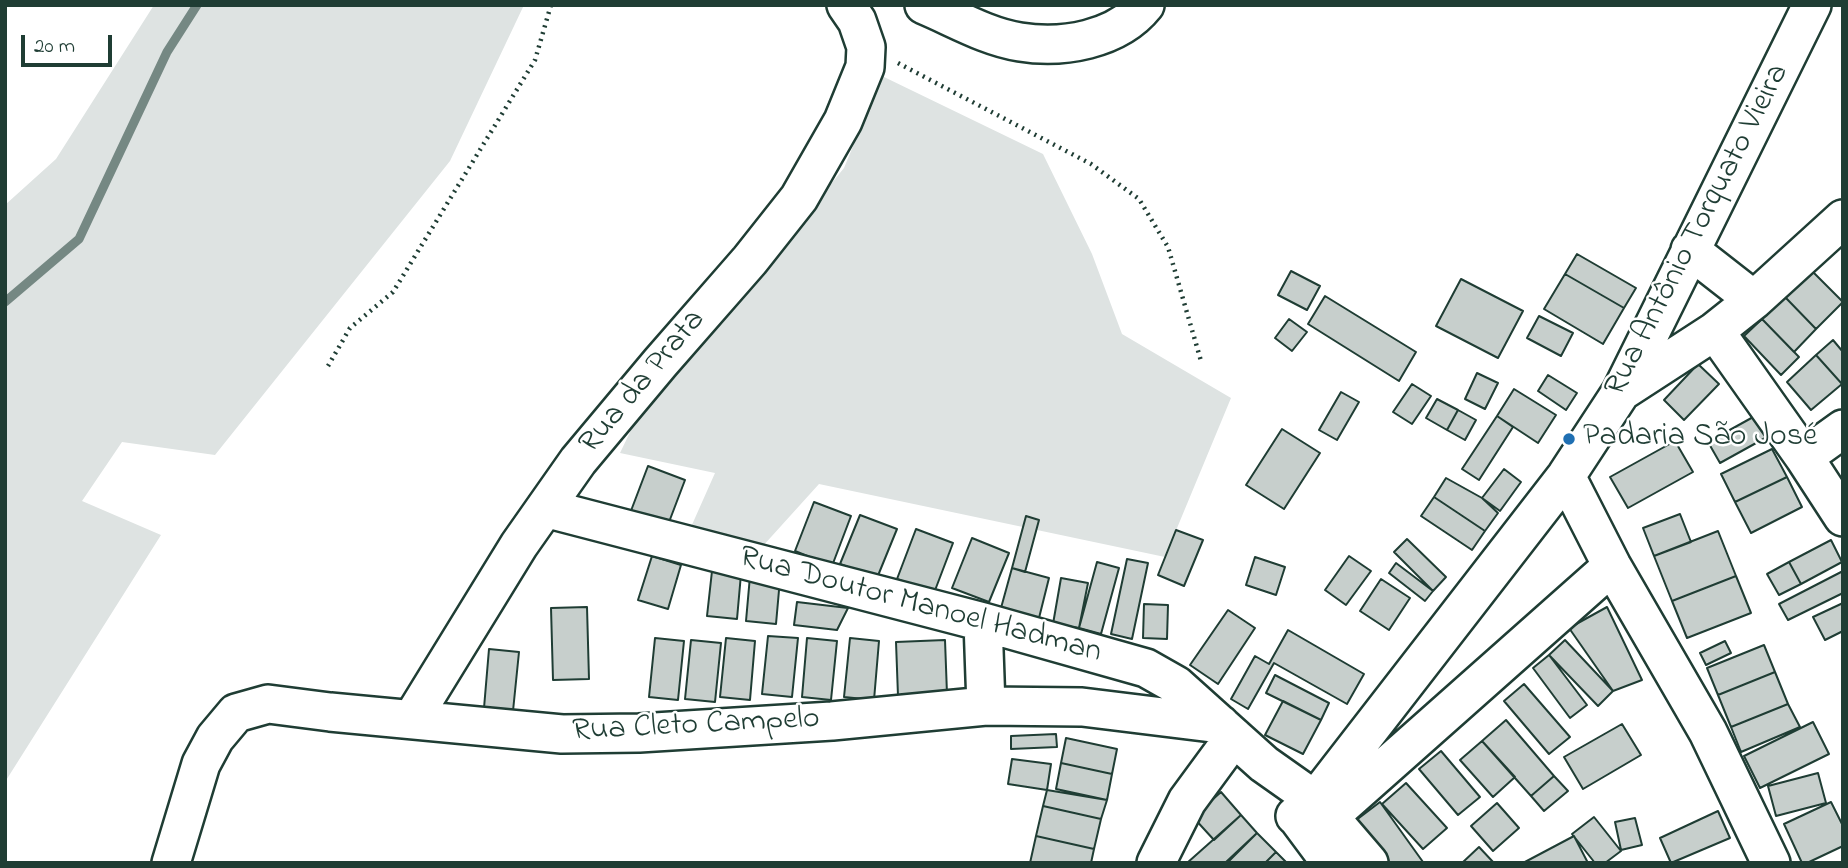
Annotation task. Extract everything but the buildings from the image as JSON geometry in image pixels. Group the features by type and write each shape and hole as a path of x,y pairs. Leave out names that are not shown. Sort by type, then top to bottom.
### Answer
{"street":[{"path":"846,5 857,21 866,47"},
{"path":"924,5 1021,43 1071,43 1090,39 1114,29 1145,5"},
{"name":"Rua Antônio Torquato Vieira","path":"1312,816 1566,476 1621,392 1812,5"},
{"name":"Rua da Prata","path":"412,719 520,545 578,461 750,260 799,198 843,121 857,90 865,67 866,47"},
{"path":"1621,392 1715,331 1754,300 1843,219"},
{"path":"1690,250 1754,300"},
{"path":"1715,331 1843,517"},
{"path":"1804,457 1843,429"},
{"path":"1566,476 1612,566 1708,732 1771,863"},
{"name":"Rua Doutor Manoel Hadman","path":"545,508 983,622 1146,668 1176,685 1227,730 1264,764 1312,816"},
{"path":"1312,816 1612,566"},
{"path":"983,622 986,706"},
{"name":"Rua Cleto Campelo","path":"171,863 201,764 215,738 236,713 268,704 562,734 639,733 832,721 986,706 1082,707 1227,730"},
{"path":"1156,863 1227,730"},
{"path":"1312,816 1331,863"},
{"path":"1312,816 1369,863"}],"path":[{"path":"328,366 350,328 393,292 536,61 551,5"},
{"path":"866,47 1091,164 1139,199 1168,247 1201,361"}],"shaded area":[{"path":"154,5 524,5 450,161 215,455 122,442 82,501 161,535 5,782 5,205 56,159"},
{"path":"882,76 1043,154 1092,254 1122,334 1231,398 1165,557 819,484 762,547 691,527 715,473 620,453 632,428 844,168"}],"waterway":[{"path":"5,302 79,239 167,52 197,5"}],"place":[{"name":"Padaria São José","path":"1569,439"}]}
